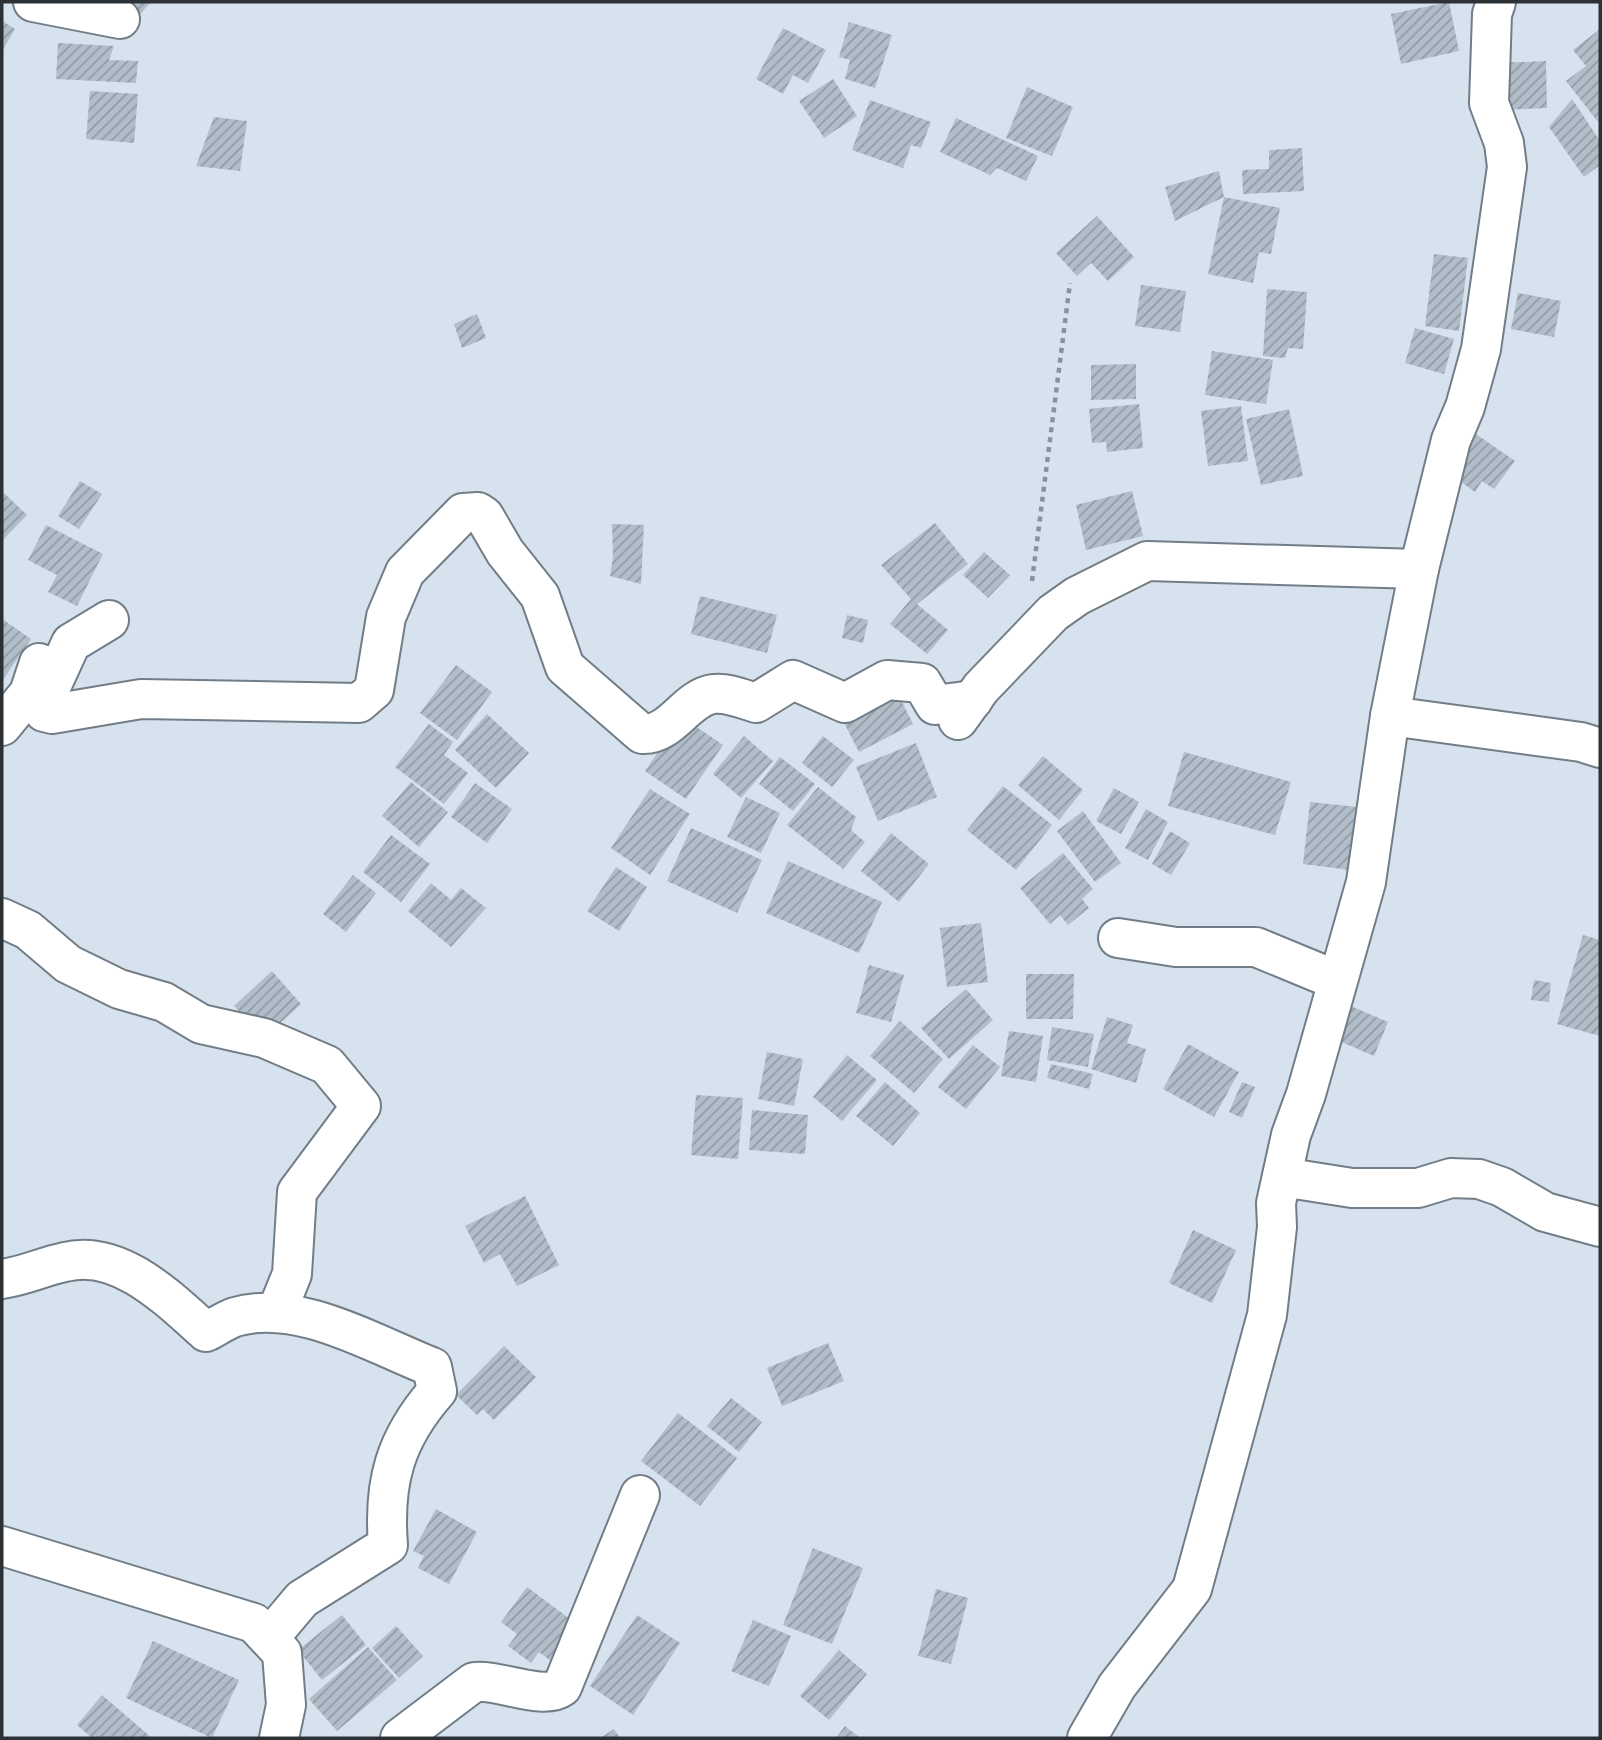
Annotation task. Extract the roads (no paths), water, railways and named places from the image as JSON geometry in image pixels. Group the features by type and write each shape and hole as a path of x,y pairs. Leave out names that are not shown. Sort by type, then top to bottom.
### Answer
{"street":[{"path":"33,2 120,19"},
{"path":"1087,1738 1117,1686 1192,1589 1267,1315 1277,1227 1276,1203 1291,1135 1306,1094 1336,980 1366,882 1390,716 1419,569 1446,471 1451,440 1465,407 1481,349 1506,190 1504,143 1489,103 1492,14 1496,2"},
{"path":"2,726 29,693 46,641 95,628 71,643 44,702 43,708 47,714 141,699 359,703 366,700 374,690 386,617 405,572 463,513 471,512 484,516 505,552 540,596 561,661 642,734 655,732 708,695 723,694 756,703 793,680 845,703 887,680 922,683 935,705 964,712 1011,654 1053,613 1077,596 1147,561 1419,569"},
{"path":"1390,716 1581,742 1600,748"},
{"path":"2,918 28,930 68,964 119,989 164,1002 201,1024 264,1038 327,1065 361,1106 297,1192 292,1273 277,1311"},
{"path":"1118,938 1176,947 1256,947 1336,980"},
{"path":"1282,1177 1352,1188 1418,1188 1451,1178 1479,1179 1502,1187 1545,1212 1600,1227"},
{"path":"2,1279 29,1275 66,1261 104,1260 143,1282 206,1332 235,1317 277,1311 316,1320 432,1367 437,1391 418,1413 395,1456 385,1509 388,1545 302,1599 270,1637"},
{"path":"400,1738 474,1682 486,1680 549,1693 562,1687 640,1495"},
{"path":"2,1546 254,1623 270,1637 282,1653 286,1705 279,1738"}]}
